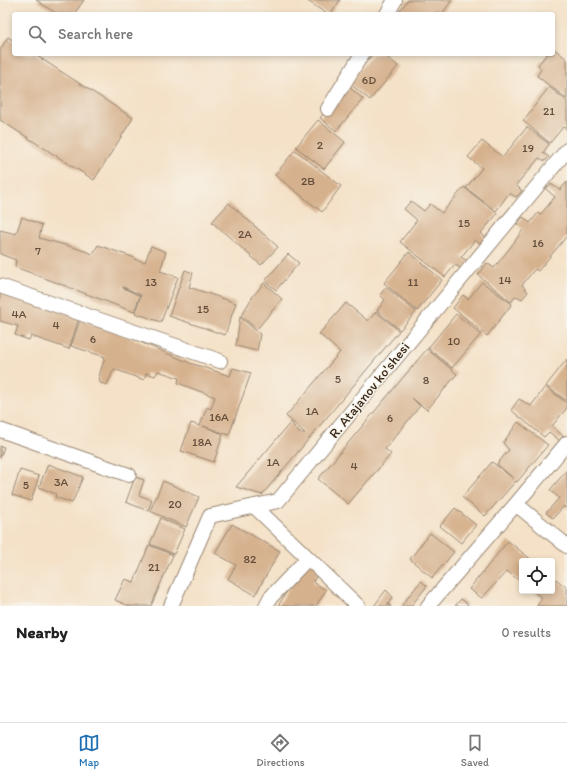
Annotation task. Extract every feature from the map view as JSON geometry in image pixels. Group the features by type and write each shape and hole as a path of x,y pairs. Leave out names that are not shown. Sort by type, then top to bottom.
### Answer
{"street":[{"path":"388,12 395,0"},
{"path":"328,109 361,56"},
{"name":"R. Atajanov ko'shesi","path":"171,606 210,516 278,501 567,150"},
{"path":"0,286 220,361"},
{"path":"0,430 129,475"},
{"path":"428,606 567,443"},
{"path":"516,504 567,546"},
{"path":"254,506 358,606"},
{"path":"266,606 270,598 308,558"}],"building":[{"path":"36,0 84,0 75,12 54,12"},
{"path":"306,0 340,0 332,12 324,12"},
{"path":"408,0 452,0 443,12 399,12"},
{"path":"8,37 12,40 12,56 37,56 133,118 94,180 0,120 0,50"},
{"path":"555,50 567,59 567,99 537,76 541,69 538,65 545,56 555,56"},
{"path":"371,56 386,56 398,66 370,100 349,83"},
{"path":"347,85 363,99 336,131 320,118"},
{"path":"549,87 567,101 567,129 563,127 550,143 523,121"},
{"path":"318,120 345,142 324,169 296,147"},
{"path":"527,127 549,144 543,153 549,157 545,161 539,158 516,185 522,191 516,197 509,193 496,211 466,188 482,168 468,157 482,141 503,157"},
{"path":"295,150 341,186 322,212 275,175"},
{"path":"567,182 567,236 538,271 535,269 522,285 528,292 522,299 516,296 511,302 478,275 487,263 494,268 509,249 523,230 517,224 523,217 530,223 538,213 540,215 555,197 546,189 551,184 560,190"},
{"path":"464,187 497,214 481,233 488,240 483,246 475,240 461,257 469,262 463,269 455,265 445,277 400,242 417,220 404,209 411,201 424,211 430,204 442,213"},
{"path":"229,203 278,247 261,265 212,222"},
{"path":"22,217 42,225 39,238 93,254 98,245 145,262 151,246 166,252 160,271 178,277 161,322 135,313 141,295 123,287 140,296 134,312 15,267 16,260 0,254 0,230 16,234"},
{"path":"409,252 442,280 417,311 384,283"},
{"path":"288,254 299,263 276,290 265,281"},
{"path":"185,270 193,273 189,287 236,303 225,335 169,316"},
{"path":"482,282 512,304 487,336 453,308 463,295 468,299"},
{"path":"264,283 282,299 257,329 241,316 253,296"},
{"path":"386,287 416,312 400,330 377,311 385,300 380,295"},
{"path":"0,293 80,314 69,349 31,336 29,340 15,335 18,326 0,321"},
{"path":"346,303 368,321 376,312 399,331 262,495 236,487 291,422 299,433 305,433 286,416 340,352 319,334"},
{"path":"456,314 481,334 452,368 428,348"},
{"path":"240,317 260,334 257,351 236,346"},
{"path":"80,320 114,331 190,363 230,376 233,368 251,373 229,435 203,426 223,434 214,462 181,451 191,423 200,426 207,407 211,409 215,397 178,383 179,378 158,371 155,376 146,373 144,380 114,369 107,385 100,383 99,376 105,357 71,346"},
{"path":"427,349 457,374 427,410 412,398 420,406 385,449 391,454 348,504 318,479"},
{"path":"567,359 567,401 546,386"},
{"path":"545,387 567,403 567,408 552,426 563,436 560,441 549,432 544,437 511,410 519,399 531,406"},
{"path":"518,422 548,445 517,482 516,481 485,516 462,497 492,462 514,479 497,464 509,450 503,443"},
{"path":"0,446 4,447 0,458"},
{"path":"48,464 83,477 72,503 55,497 56,494 39,487"},
{"path":"20,470 39,476 31,501 12,495"},
{"path":"567,470 567,509 564,506 553,518 546,513 559,498 550,490"},
{"path":"135,477 144,480 139,495 152,500 148,511 126,502"},
{"path":"163,481 199,497 186,527 150,511"},
{"path":"455,508 476,525 461,543 440,526"},
{"path":"161,518 185,529 174,554 150,544"},
{"path":"232,524 280,551 255,595 228,579 236,565 215,553"},
{"path":"430,533 454,552 432,578 410,559"},
{"path":"508,541 529,558 519,558 519,581 507,571 482,598 469,589"},
{"path":"149,545 173,555 151,606 129,606 115,600 125,579 134,582"},
{"path":"308,556 322,565 313,582 326,590 316,606 278,606"},
{"path":"555,578 567,588 567,606 537,606 542,598 537,594 555,594"},
{"path":"421,581 427,586 411,606 401,606"},
{"path":"386,590 393,597 388,604 391,606 374,606"},
{"path":"461,599 468,604 467,606 455,606"}]}
